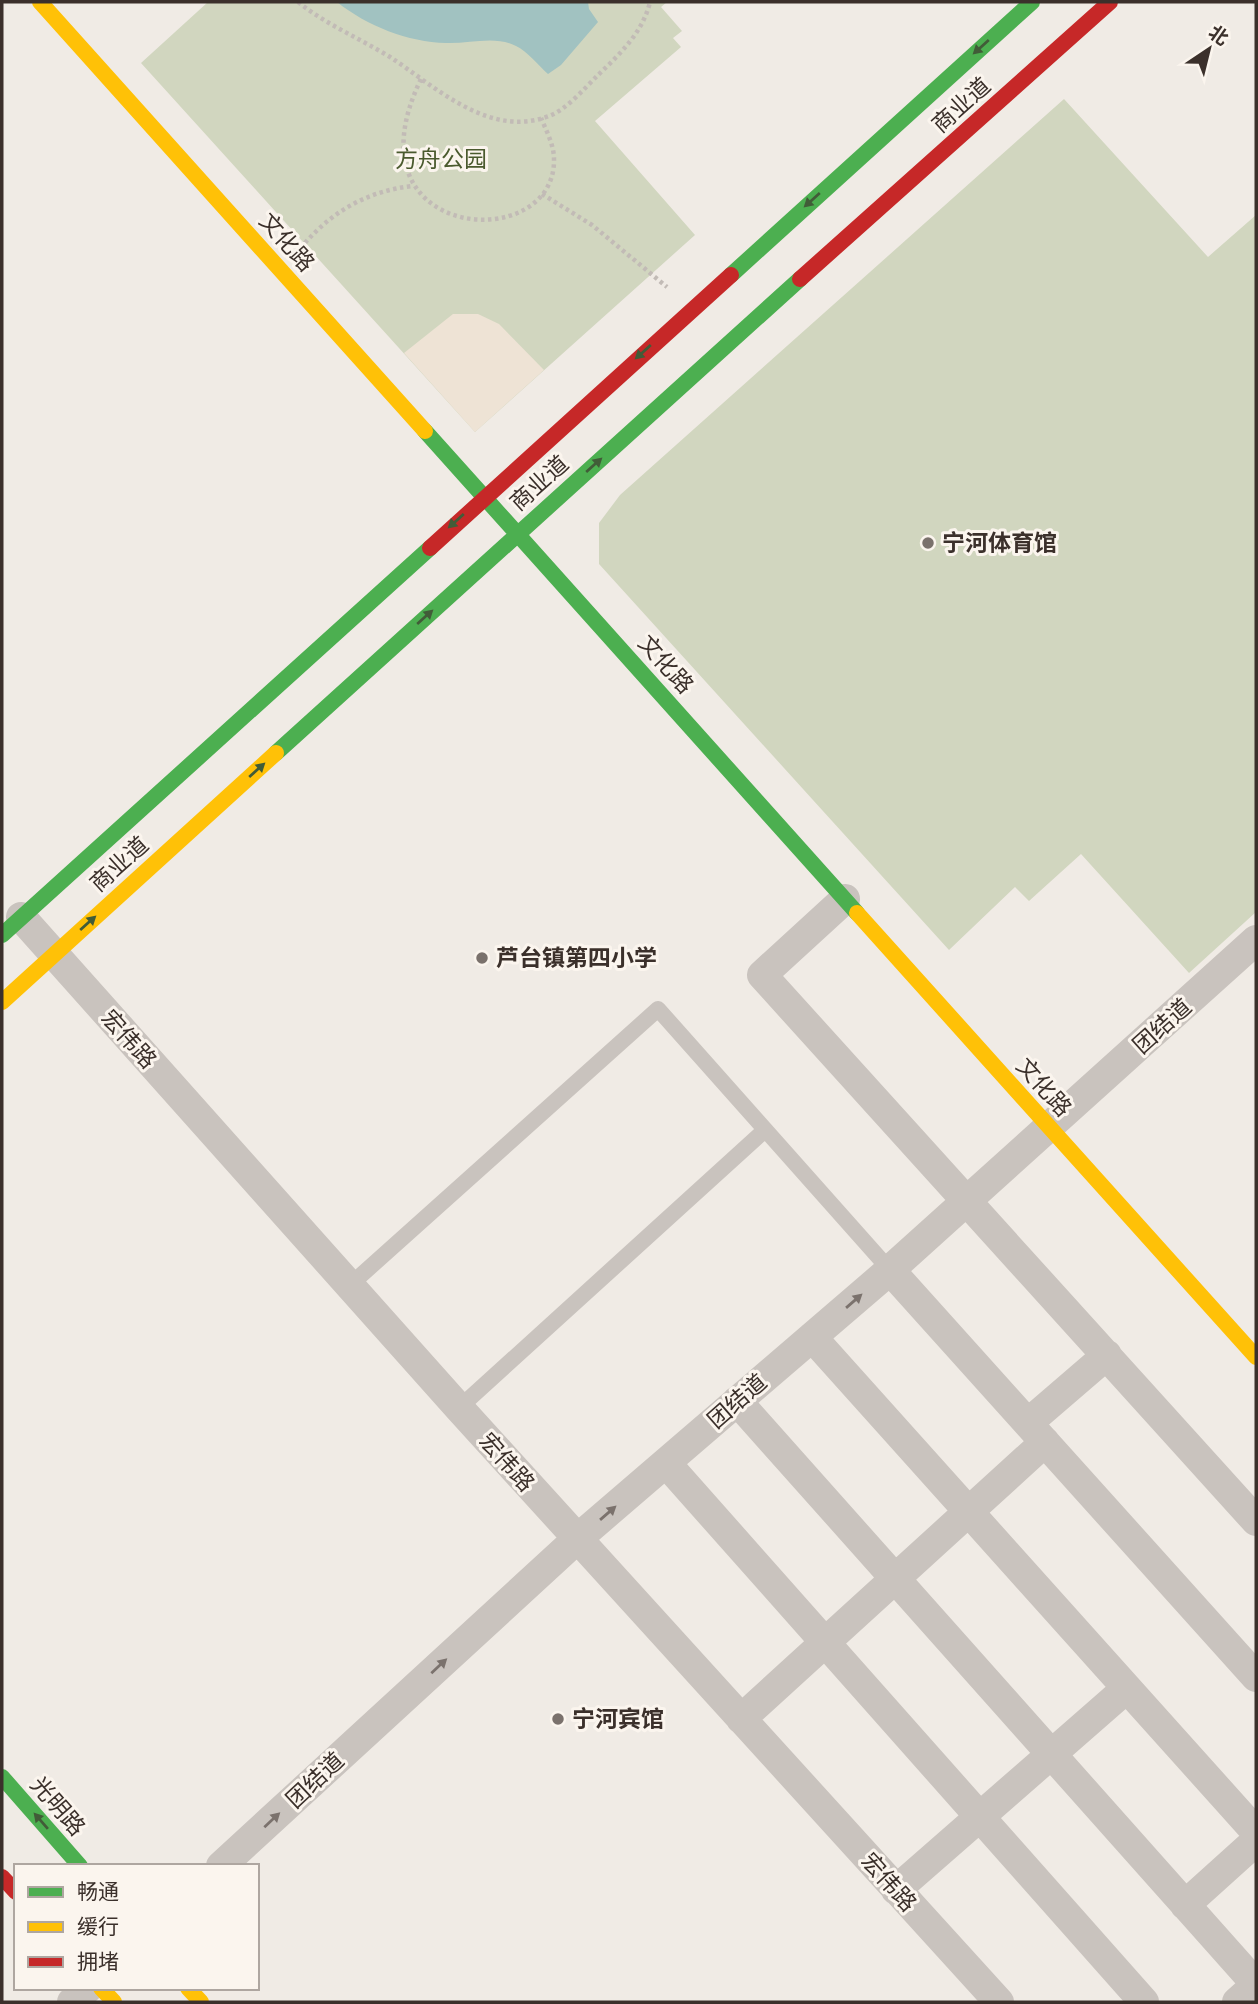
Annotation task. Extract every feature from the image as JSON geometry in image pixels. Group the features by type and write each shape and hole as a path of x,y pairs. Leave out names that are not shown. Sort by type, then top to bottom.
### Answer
{"main road":[{"name":"文化路","path":"40,2 519,532 1256,1357"},
{"name":"商业道","path":"11,926 1032,2"},
{"name":"商业道","path":"2,1002 519,532 1110,2"},
{"name":"光明路","path":"2,1777 78,1864"},
{"path":"2,1877 14,1890"}],"street":[{"path":"845,899 762,975 968,1199 1256,1521"},
{"name":"宏伟路","path":"11,926 54,954 577,1539 999,2002"},
{"name":"团结道","path":"223,1864 577,1539 890,1270 1256,940"},
{"path":"890,1270 1256,1677"},
{"path":"812,1337 1256,1832"},
{"path":"741,1719 969,1512 1107,1354"},
{"path":"737,1401 1256,1984 1237,2002"},
{"path":"666,1463 1144,2002"},
{"path":"896,1890 1127,1688"},
{"path":"1185,1905 1256,1842"},
{"path":"72,2002 86,1990"}],"lane":[{"path":"349,1286 659,1009 890,1270"},
{"path":"459,1408 765,1130"}],"path":[{"path":"298,2 318,18 481,115 506,121 550,116 567,103 620,53 639,29 650,2"},
{"path":"421,79 410,102 406,125 406,170 412,186 449,214 469,221 508,216 523,209 542,194 551,178 554,158 541,118"},
{"path":"282,270 311,236 345,207 385,189 412,186"},
{"path":"542,194 592,225 691,309"}],"green space":[{"name":"方舟公园","path":"208,2 667,2 661,7 682,31 673,38 681,47 595,121 695,235 475,432 141,63"},
{"name":"宁河体育馆","path":"1064,99 1208,257 1256,215 1256,912 1189,973 1081,854 1029,901 1015,887 949,950 599,564 599,523 620,495"}],"shaded area":[{"path":"453,314 478,314 499,324 544,370 475,432 404,353"}],"water":[{"path":"337,2 588,2 589,9 598,22 561,65 548,74 524,51 508,43 491,40 446,43 417,40 375,25"}],"traffic: fast":[{"path":"731,275 1032,2"},
{"path":"276,753 800,279"},
{"path":"425,431 857,913"},
{"path":"2,935 430,548"},
{"path":"2,1777 78,1864"}],"traffic: slow":[{"path":"40,2 425,431"},
{"path":"2,1002 276,753"},
{"path":"857,913 1256,1357"},
{"path":"103,1990 114,2002"},
{"path":"190,1990 201,2002"}],"traffic: jam":[{"path":"800,279 1110,2"},
{"path":"430,548 731,275"},
{"path":"2,1877 14,1890"}],"place":[{"name":"宁河体育馆","path":"928,543"},
{"name":"芦台镇第四小学","path":"482,958"},
{"name":"宁河宾馆","path":"558,1719"}]}
